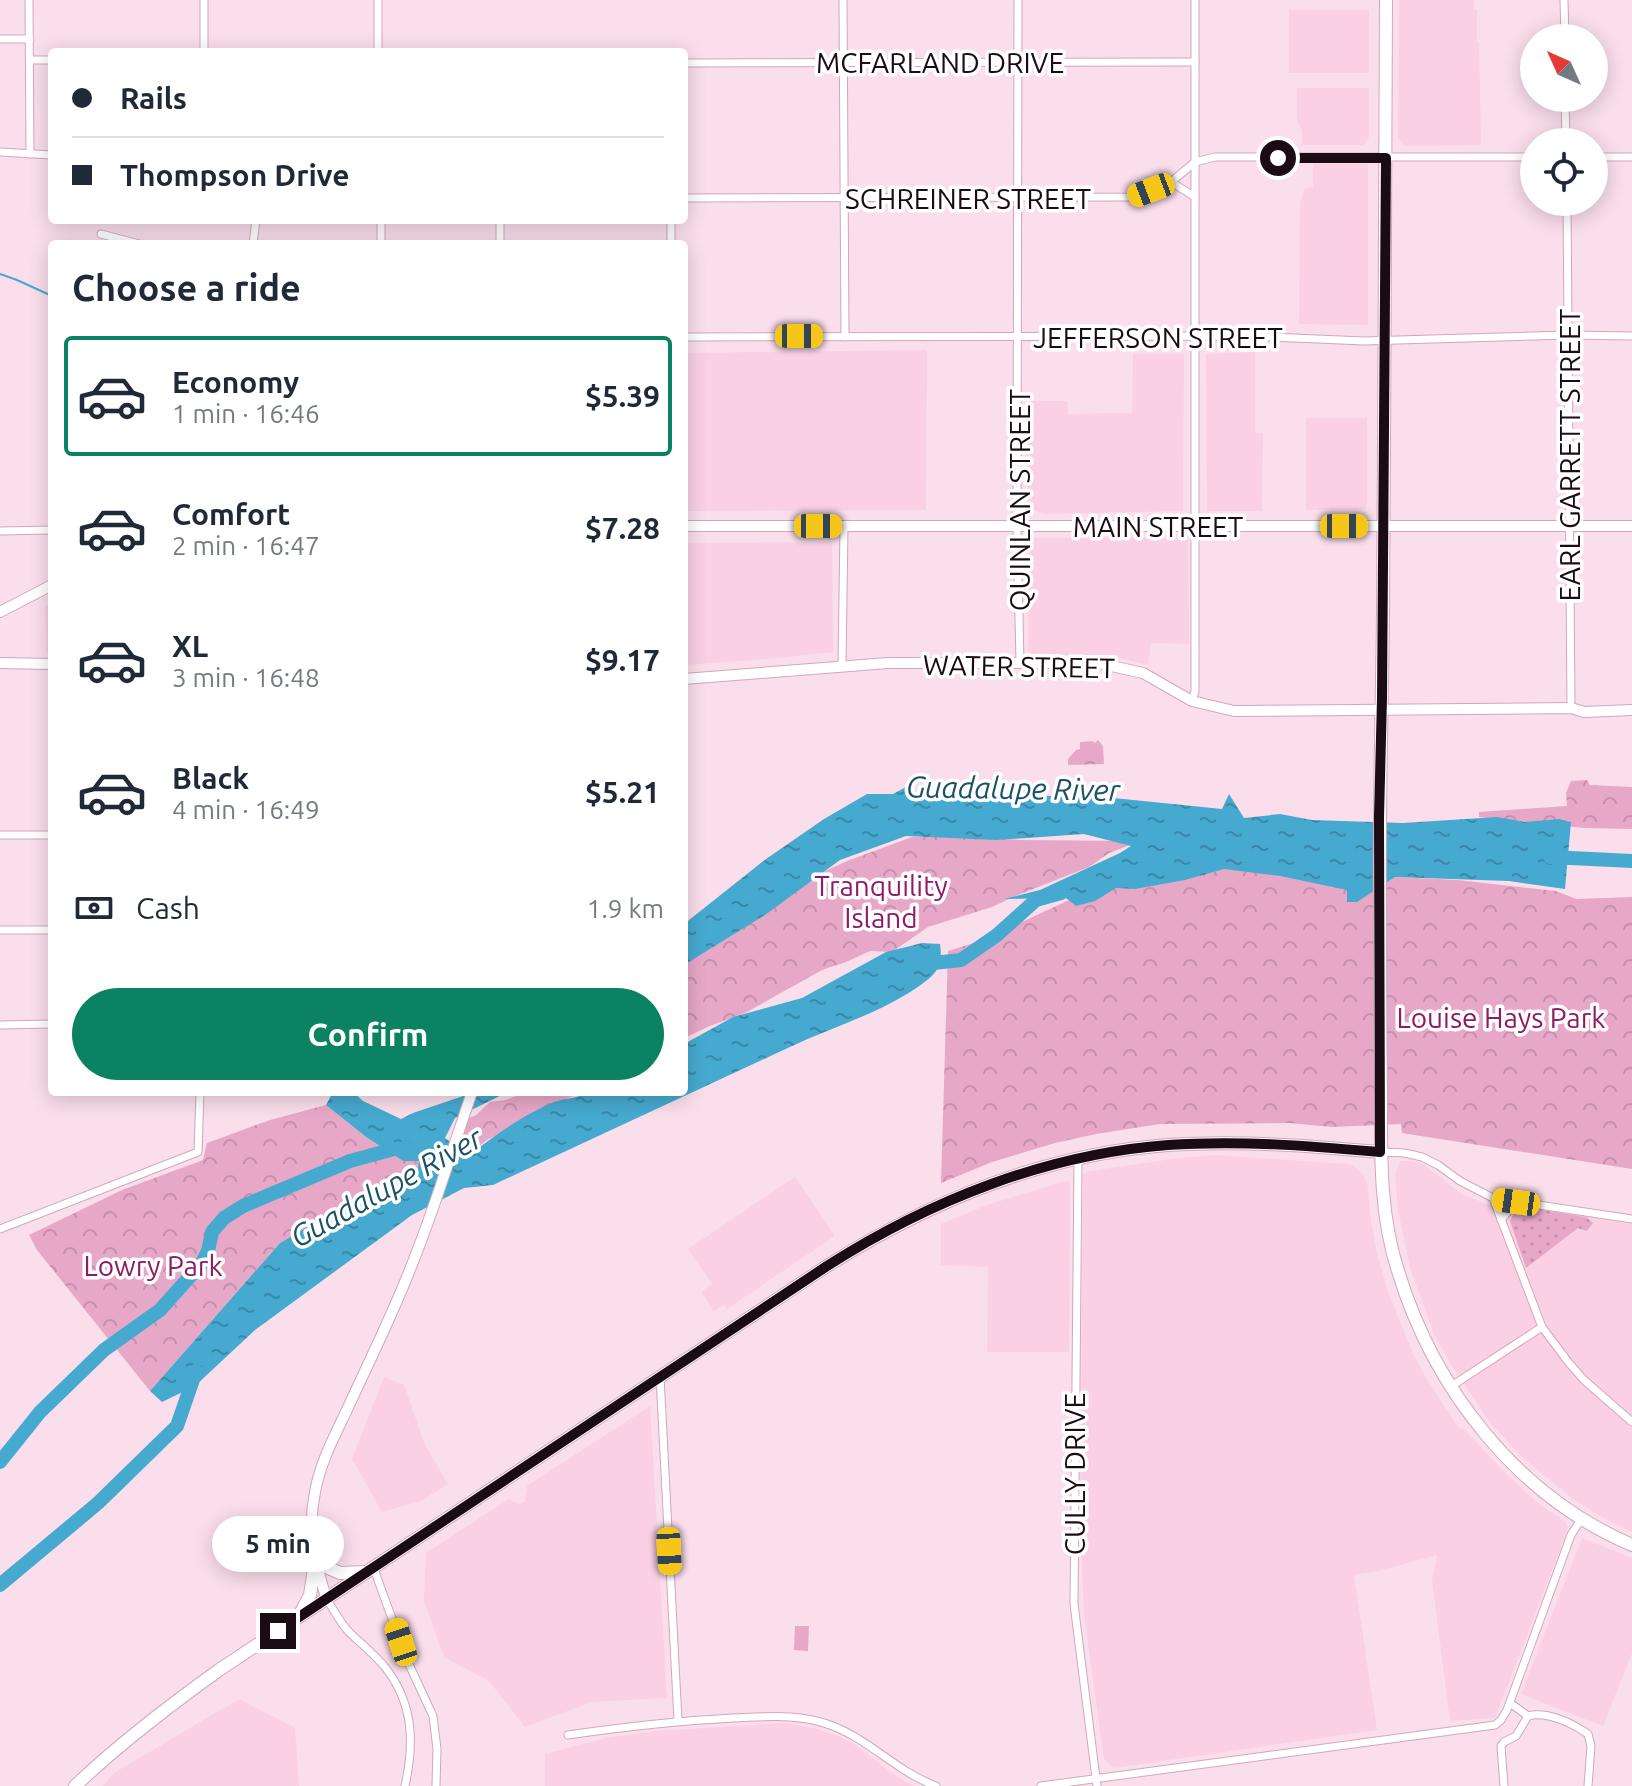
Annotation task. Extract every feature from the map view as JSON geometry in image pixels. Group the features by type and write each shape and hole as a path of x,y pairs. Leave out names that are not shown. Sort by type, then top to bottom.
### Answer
{"main road":[{"path":"1386,0 1379,817 1380,1152 1386,1219 1397,1271 1426,1345 1450,1387 1476,1423 1511,1462 1549,1495 1582,1518 1632,1545"},
{"path":"75,1786 167,1708 219,1670 837,1259 939,1204 1013,1177 1078,1160 1144,1148 1219,1143 1301,1145 1380,1152"},
{"path":"297,1619 310,1595 315,1562 340,1573 372,1570"}],"street":[{"path":"29,0 30,154"},
{"path":"204,0 204,48"},
{"path":"378,0 378,48"},
{"path":"843,0 845,337"},
{"name":"QUINLAN STREET","path":"1018,0 1017,526 1020,663"},
{"path":"1192,701 1195,691 1196,526 1195,0"},
{"path":"1564,0 1565,24"},
{"path":"0,39 30,39"},
{"path":"30,60 48,60"},
{"name":"MCFARLAND DRIVE","path":"688,63 1195,62"},
{"path":"0,152 48,155"},
{"path":"1195,162 1215,157 1520,157"},
{"path":"1608,157 1632,157"},
{"name":"SCHREINER STREET","path":"688,198 1132,197 1171,182 1195,162"},
{"path":"1171,182 1195,197"},
{"name":"EARL GARRETT STREET","path":"1567,216 1571,708"},
{"path":"101,234 124,240"},
{"name":"JEFFERSON STREET","path":"688,337 1247,336 1384,341 1632,336"},
{"name":"MAIN STREET","path":"688,526 1632,526"},
{"path":"842,666 844,526"},
{"path":"0,531 48,530"},
{"path":"0,612 48,587"},
{"path":"0,663 48,664"},
{"name":"WATER STREET","path":"688,679 912,663 1098,663 1143,673 1192,701 1234,711 1632,710"},
{"path":"0,835 48,835"},
{"path":"0,930 48,930"},
{"path":"0,1025 48,1024"},
{"path":"0,1229 198,1152 200,1096"},
{"path":"405,1786 411,1748 410,1720 398,1688 383,1665 345,1628 327,1600 315,1562 311,1524 321,1468 421,1242 471,1096"},
{"path":"1380,1152 1422,1157 1493,1198 1632,1219"},
{"name":"CULLY DRIVE","path":"1078,1160 1074,1604 1096,1782"},
{"path":"1493,1198 1542,1327 1584,1380 1632,1422"},
{"path":"1501,1220 1516,1202"},
{"path":"1450,1387 1542,1327"},
{"path":"660,1377 678,1720"},
{"path":"1041,1786 1096,1782 1495,1725 1510,1703 1571,1535 1582,1518"},
{"path":"372,1570 381,1584 407,1660 433,1716 437,1749 436,1786"},
{"path":"1510,1703 1528,1716"},
{"path":"1504,1786 1501,1746 1516,1736 1528,1716 1537,1714 1578,1727 1588,1734 1591,1746 1588,1786"},
{"path":"568,1735 678,1720 781,1716 813,1720 845,1731 905,1772 936,1786"}],"shaded area":[{"path":"1399,0 1474,0 1479,43 1481,145 1404,146 1398,137"},
{"path":"1289,10 1369,10 1369,73 1289,73"},
{"path":"1297,88 1369,88 1369,137 1363,145 1302,145 1302,131 1297,121"},
{"path":"1313,164 1368,164 1368,325 1299,324 1300,203 1305,188 1313,187"},
{"path":"927,350 926,510 688,511 688,353"},
{"path":"1255,352 1255,432 1263,433 1262,511 1207,511 1206,354"},
{"path":"1133,354 1184,354 1183,511 1044,514 1028,508 1026,401 1067,401 1068,414 1132,413"},
{"path":"1306,418 1367,418 1367,507 1363,510 1306,510"},
{"path":"1033,538 1188,538 1189,644 1151,643 1148,665 1106,655 1032,655 1028,650 1030,542"},
{"path":"832,542 833,652 688,665 688,543"},
{"path":"48,605 48,654 47,654 45,606"},
{"path":"1215,1155 1347,1164 1363,1174 1367,1182 1377,1254 1387,1289 1426,1378 1458,1427 1465,1430 1539,1504 1566,1522 1568,1529 1495,1718 1450,1721 1432,1580 1437,1555 1354,1575 1377,1730 1114,1768 1104,1760 1084,1614 1080,1517 1083,1176 1090,1171"},
{"path":"1400,1161 1424,1165 1462,1194 1489,1205 1524,1207 1632,1224 1632,1532 1573,1499 1522,1457 1491,1424 1450,1363 1434,1334 1410,1268 1398,1210 1395,1174"},
{"path":"795,1177 835,1236 727,1309 724,1305 714,1311 701,1292 712,1284 688,1249"},
{"path":"1070,1182 1069,1352 987,1352 988,1267 941,1265 941,1224 987,1205"},
{"path":"384,1377 404,1385 425,1445 448,1484 421,1501 382,1512 352,1459"},
{"path":"650,1406 667,1698 592,1702 525,1727 489,1681 444,1657 424,1601 426,1553 509,1499 519,1504 525,1502 527,1486"},
{"path":"1582,1538 1632,1558 1632,1653 1603,1726 1521,1694"},
{"path":"239,1699 295,1728 299,1786 103,1786 114,1773"},
{"path":"786,1723 836,1735 854,1744 913,1786 545,1786 545,1754 609,1737"}],"green space":[{"path":"1098,740 1103,746 1104,764 1068,765 1068,759 1080,749 1080,742 1095,743"},
{"path":"1587,780 1590,785 1632,787 1632,829 1585,828 1479,817 1479,812 1567,806 1566,793 1571,781"},
{"name":"Tranquility Island","path":"948,835 1020,840 1128,841 1130,845 1109,853 1089,867 992,907 928,927 892,952 870,951 822,970 745,1013 688,1036 688,957 821,873 912,837"},
{"name":"Louise Hays Park","path":"1224,869 1458,880 1556,891 1576,899 1632,897 1632,1169 1402,1133 1401,1124 1332,1127 1289,1123 1160,1124 1055,1143 992,1162 941,1183 948,951 983,940 1125,874"},
{"path":"516,1096 574,1096 472,1150 463,1151 459,1145 465,1120 490,1102"},
{"name":"Lowry Park","path":"326,1105 403,1161 420,1160 417,1174 334,1211 280,1243 150,1391 37,1250 29,1235 122,1190 203,1160 207,1143 270,1120"},
{"path":"1524,1207 1586,1217 1593,1223 1587,1231 1578,1228 1526,1268 1510,1221 1515,1211"},
{"path":"795,1626 809,1626 808,1651 794,1650"}],"water":[{"path":"1019,786 1037,796 1094,796 1222,809 1229,794 1244,818 1280,814 1312,820 1403,823 1497,817 1525,822 1559,819 1571,822 1565,889 1509,881 1395,877 1357,902 1347,902 1347,890 1280,876 1224,869 1135,889 1116,888 1095,901 1076,906 1066,898 1004,899 1040,890 1131,846 1084,834 996,840 906,836 840,860 765,915 688,963 688,921 766,859 867,794 893,794 906,787 912,793 1000,796"},
{"path":"922,943 940,944 941,957 932,976 907,994 688,1094 688,1042 733,1017 802,998 886,952"},
{"path":"331,1096 357,1096 401,1119 463,1096 500,1096 455,1118 445,1138 469,1155 520,1119 559,1101 581,1096 685,1096 493,1185 464,1188 412,1215 255,1330 195,1386 162,1402 150,1391 280,1243 334,1211 417,1174 419,1161 403,1161 366,1137 326,1105"}],"waterway":[{"path":"0,274 48,294"},
{"name":"Guadalupe River","path":"1550,857 1632,861"},
{"name":"Guadalupe River","path":"924,964 961,960 997,935 1036,900 1061,893"},
{"name":"Guadalupe River","path":"0,1462 40,1412 104,1350 160,1310 202,1263 212,1232 224,1218 243,1206 350,1161 406,1148"},
{"name":"Guadalupe River","path":"0,1585 98,1503 177,1426 196,1371"}],"route":[{"path":"278,1631 827,1266 939,1204 1013,1177 1060,1164 1101,1154 1165,1145 1301,1145 1380,1152 1379,817 1386,158 1278,158"}]}
